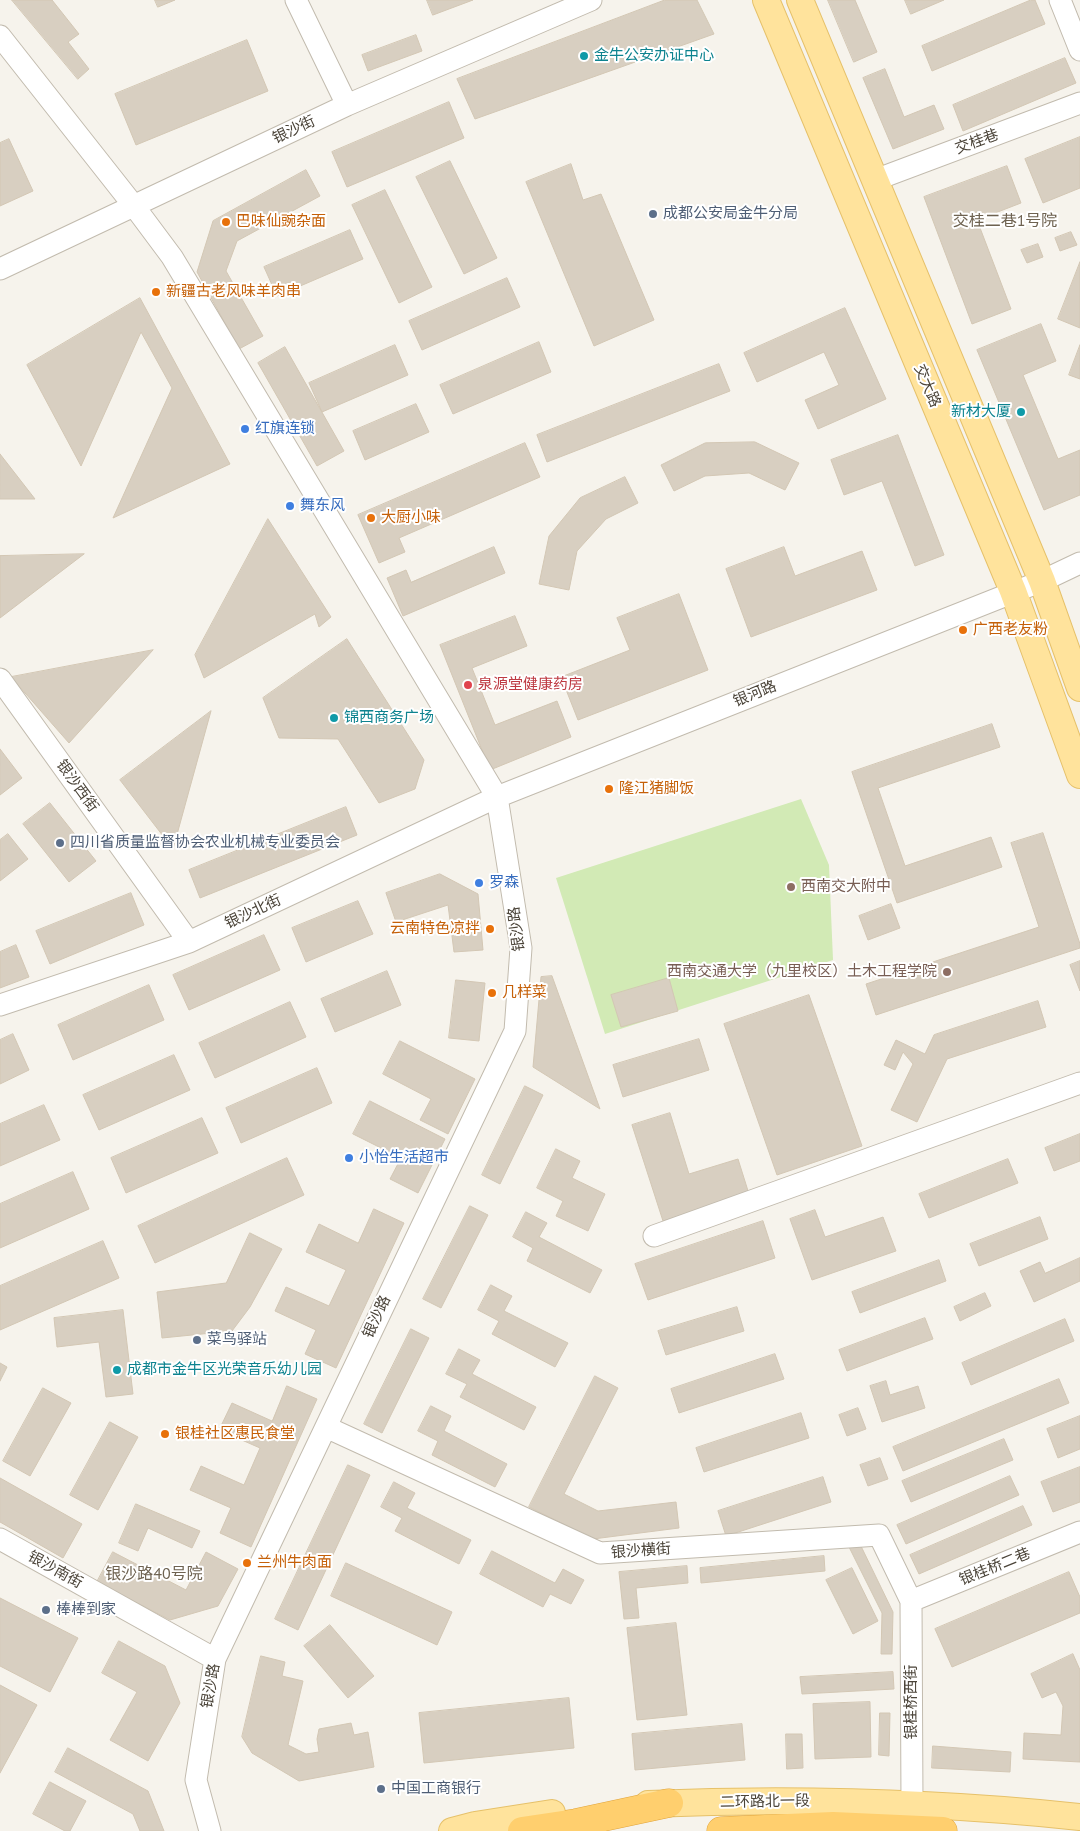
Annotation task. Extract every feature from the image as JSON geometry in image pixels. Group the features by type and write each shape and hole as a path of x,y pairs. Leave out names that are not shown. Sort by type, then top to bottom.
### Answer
{"highway":[{"path":"522,1831 576,1823 670,1803"},
{"path":"721,1831 833,1826 942,1831"}],"main road":[{"name":"交大路","path":"766,0 1013,591 1080,775"},
{"name":"交大路","path":"800,0 1042,581 1080,688"},
{"name":"二环路北一段","path":"452,1831 476,1825 592,1807 670,1803 813,1801 912,1803 998,1808 1080,1817"}],"street":[{"path":"296,0 347,105"},
{"name":"银沙街","path":"0,269 347,105 591,0"},
{"path":"1060,0 1080,50"},
{"path":"0,36 172,257 497,797"},
{"name":"交桂巷","path":"875,180 1080,103"},
{"name":"银河路","path":"497,797 1042,581 1080,564"},
{"name":"银沙西街","path":"0,680 189,942"},
{"name":"银沙北街","path":"0,1005 189,942 497,797"},
{"name":"银沙路","path":"210,1831 196,1780 215,1659 514,1031 521,948 497,797"},
{"path":"654,1236 1080,1083"},
{"name":"银沙横街","path":"326,1427 600,1553 879,1535 911,1601"},
{"name":"银桂桥二巷","path":"911,1601 1080,1532"},
{"name":"银沙南街","path":"0,1539 215,1659"},
{"name":"银桂桥西街","path":"911,1601 912,1803"}],"green space":[{"path":"801,799 829,865 833,960 605,1034 556,878"}],"building":[{"path":"12,0 52,0 79,34 68,42 89,69 78,79"},
{"path":"155,0 175,0 158,7"},
{"path":"427,0 473,0 433,15"},
{"name":"金牛公安办证中心","path":"665,0 697,0 714,34 475,119 457,79"},
{"path":"828,0 855,0 877,52 854,62"},
{"path":"905,0 944,0 911,14"},
{"path":"1031,0 1035,0 1045,24 932,71 922,46"},
{"path":"416,35 422,51 368,71 362,55"},
{"path":"247,40 268,91 136,145 115,94"},
{"path":"1065,58 1076,83 963,131 953,105"},
{"path":"885,69 904,117 934,105 944,129 893,149 863,78"},
{"path":"449,102 464,138 347,187 332,152"},
{"path":"1080,137 1080,188 1043,203 1025,159"},
{"path":"9,139 33,191 0,206 0,143"},
{"path":"450,161 497,258 464,274 416,177"},
{"path":"571,164 583,200 601,194 654,320 594,346 526,182"},
{"path":"1007,166 1021,203 977,220 1011,309 972,324 924,197"},
{"path":"306,170 320,196 237,241 226,271 263,336 239,349 197,272 213,221"},
{"path":"385,190 432,287 399,303 352,205"},
{"path":"350,230 363,259 277,296 264,267"},
{"path":"1071,232 1077,245 1060,251 1055,238"},
{"path":"1038,244 1043,257 1027,263 1021,250"},
{"path":"1080,262 1080,328 1058,319"},
{"path":"507,278 520,307 422,350 409,321"},
{"path":"140,298 230,464 113,518 172,388 141,332 81,466 27,365"},
{"path":"845,308 886,399 818,429 805,400 839,385 824,352 757,382 744,353"},
{"name":"新材大厦","path":"1041,324 1056,361 1023,375 1058,459 1080,450 1080,495 1044,510 977,350"},
{"path":"539,342 551,372 453,414 440,385"},
{"path":"395,345 408,375 322,412 309,383"},
{"path":"1080,345 1080,379 1069,375"},
{"path":"285,347 344,451 317,466 258,363"},
{"path":"719,364 730,391 547,462 537,435"},
{"path":"416,404 429,432 365,460 353,431"},
{"path":"898,435 944,555 915,566 882,481 844,495 831,460"},
{"path":"755,442 799,463 785,490 749,473 705,476 674,491 661,465 705,443"},
{"path":"525,443 540,477 399,538 405,552 379,563 358,515"},
{"path":"0,454 35,499 0,499"},
{"path":"625,477 638,503 606,519 577,551 569,590 539,584 549,536 580,498"},
{"path":"268,519 331,617 319,627 315,614 204,678 195,655"},
{"path":"494,547 505,573 403,616 387,578 406,570 411,582"},
{"path":"784,547 795,576 862,551 877,590 751,637 726,569"},
{"path":"84,554 0,618 0,556"},
{"path":"679,594 708,670 578,720 561,677 630,650 617,618"},
{"path":"515,616 527,646 472,668 495,725 557,701 571,737 490,770 440,645"},
{"name":"锦西商务广场","path":"347,639 424,760 415,789 379,803 338,739 279,738 263,698"},
{"path":"153,650 69,743 11,677"},
{"path":"211,711 173,849 120,780"},
{"path":"992,724 1000,747 878,788 905,866 991,837 1002,867 897,903 852,772"},
{"path":"0,749 22,778 0,795"},
{"name":"四川省质量监督协会农业机械专业委员会","path":"50,803 96,861 69,882 23,824"},
{"path":"346,807 357,835 200,898 189,870"},
{"path":"1043,833 1080,948 876,1015 866,984 1039,927 1011,843"},
{"path":"8,834 28,859 0,881 0,840"},
{"path":"440,874 478,894 483,950 454,952 448,905 396,922 386,893"},
{"path":"131,893 144,925 50,964 36,931"},
{"path":"358,901 373,934 306,962 292,928"},
{"path":"891,904 900,928 868,940 859,916"},
{"path":"264,935 280,970 189,1010 173,975"},
{"path":"16,945 29,977 0,988 0,952"},
{"path":"1080,961 1080,991 1070,965"},
{"path":"387,971 401,1005 335,1032 321,999"},
{"path":"552,976 600,1109 533,1067 541,977"},
{"path":"669,978 678,1011 621,1027 611,995"},
{"path":"456,980 485,983 479,1041 449,1038"},
{"path":"149,985 164,1020 73,1060 58,1025"},
{"path":"809,995 862,1146 777,1175 724,1024"},
{"path":"1038,1001 1046,1027 947,1059 917,1122 891,1110 913,1064 903,1052 895,1070 884,1065 896,1040 925,1054 934,1035"},
{"path":"290,1002 306,1037 215,1078 199,1043"},
{"path":"13,1034 29,1070 0,1084 0,1040"},
{"path":"699,1039 709,1070 623,1097 613,1065"},
{"path":"400,1041 475,1079 448,1134 420,1120 431,1099 383,1074"},
{"path":"174,1055 190,1090 99,1130 83,1095"},
{"path":"317,1068 332,1103 241,1143 226,1108"},
{"path":"525,1086 543,1095 500,1184 482,1175"},
{"path":"370,1101 445,1139 418,1193 390,1179 401,1158 353,1134"},
{"path":"44,1105 60,1140 0,1166 0,1124"},
{"path":"670,1113 689,1174 738,1159 749,1194 663,1221 632,1125"},
{"path":"202,1118 218,1153 126,1193 111,1158"},
{"path":"1080,1134 1080,1161 1054,1171 1045,1148"},
{"path":"556,1149 580,1161 572,1178 605,1194 588,1231 556,1216 563,1201 537,1188"},
{"path":"287,1158 304,1195 155,1263 138,1226"},
{"path":"1008,1159 1018,1183 929,1218 919,1194"},
{"path":"73,1172 89,1209 0,1248 0,1204"},
{"path":"470,1206 488,1215 441,1308 423,1299"},
{"path":"374,1209 404,1223 336,1368 305,1354 316,1330 275,1311 286,1287 329,1306 346,1270 306,1252 319,1224 358,1243"},
{"path":"815,1210 825,1237 883,1217 896,1251 812,1280 790,1219"},
{"path":"526,1212 547,1223 539,1237 602,1270 590,1293 527,1261 533,1248 513,1237"},
{"path":"1040,1217 1048,1239 979,1266 970,1244"},
{"path":"763,1221 775,1258 648,1300 635,1264"},
{"path":"250,1233 282,1249 250,1307 232,1331 162,1338 157,1292 226,1283"},
{"path":"103,1241 119,1278 0,1330 0,1286"},
{"path":"1080,1258 1080,1281 1034,1302 1020,1271 1040,1262 1045,1273"},
{"path":"939,1260 946,1281 860,1313 852,1292"},
{"path":"491,1285 512,1296 504,1311 568,1343 555,1367 492,1334 499,1321 478,1310"},
{"path":"985,1293 991,1306 960,1321 954,1307"},
{"path":"737,1307 744,1331 666,1355 658,1331"},
{"name":"成都市金牛区光荣音乐幼儿园","path":"123,1310 133,1394 106,1397 99,1342 57,1347 54,1318"},
{"path":"925,1318 933,1339 847,1371 839,1350"},
{"path":"1065,1319 1074,1341 971,1385 962,1363"},
{"path":"411,1329 429,1338 382,1433 364,1424"},
{"path":"459,1349 480,1360 472,1374 536,1407 524,1430 460,1397 467,1384 446,1374"},
{"path":"775,1354 784,1379 679,1413 671,1389"},
{"path":"0,1363 7,1367 0,1381"},
{"path":"595,1376 618,1388 564,1494 598,1511 676,1502 679,1528 593,1539 529,1507"},
{"path":"1059,1379 1069,1403 903,1471 893,1447"},
{"path":"886,1381 890,1395 918,1386 925,1408 882,1422 870,1386"},
{"path":"287,1386 317,1399 251,1547 220,1533 231,1508 190,1490 201,1466 244,1485 260,1448 219,1430 232,1403 272,1421"},
{"path":"43,1388 71,1403 30,1476 3,1461"},
{"path":"431,1406 451,1416 444,1431 507,1464 495,1487 432,1455 438,1441 418,1431"},
{"path":"858,1408 866,1429 847,1436 839,1415"},
{"path":"801,1413 809,1438 704,1472 696,1448"},
{"path":"1080,1416 1080,1449 1058,1458 1047,1429"},
{"path":"110,1422 138,1437 98,1510 70,1495"},
{"path":"1004,1439 1013,1460 911,1502 902,1481"},
{"path":"880,1458 888,1479 868,1486 860,1465"},
{"path":"348,1465 370,1475 298,1630 275,1619"},
{"path":"1080,1467 1080,1502 1053,1512 1041,1482"},
{"path":"1010,1476 1019,1495 906,1544 897,1525"},
{"path":"823,1477 831,1502 726,1536 718,1511"},
{"path":"0,1478 82,1524 63,1558 0,1522"},
{"path":"394,1482 415,1493 407,1508 471,1540 459,1564 395,1531 402,1518 381,1507"},
{"path":"136,1504 200,1531 192,1548 148,1528 138,1551 119,1543"},
{"path":"1023,1506 1032,1525 919,1574 910,1555"},
{"path":"859,1542 893,1612 892,1654 881,1654 882,1613 849,1547"},
{"path":"492,1551 555,1583 563,1569 584,1580 571,1604 550,1594 543,1607 480,1574"},
{"path":"113,1552 186,1590 206,1552 238,1569 218,1606 170,1620 97,1582"},
{"path":"824,1556 825,1571 701,1583 700,1568"},
{"path":"346,1563 452,1612 437,1645 331,1596"},
{"path":"687,1566 688,1583 636,1588 639,1618 624,1619 619,1572"},
{"path":"852,1568 878,1621 853,1634 826,1580"},
{"path":"1069,1572 1080,1597 1080,1613 952,1667 935,1629"},
{"path":"0,1598 78,1638 50,1692 0,1666"},
{"path":"676,1623 687,1715 637,1720 627,1628"},
{"path":"330,1625 374,1676 348,1698 304,1646"},
{"path":"119,1641 165,1666 180,1703 148,1761 110,1740 137,1692 102,1673"},
{"path":"1073,1654 1080,1670 1080,1762 1023,1759 1024,1733 1061,1735 1063,1706 1056,1692 1042,1698 1031,1674"},
{"path":"261,1656 285,1662 282,1676 303,1681 288,1745 306,1754 319,1752 317,1739 319,1729 351,1723 354,1735 368,1732 374,1767 299,1781 252,1753 242,1737"},
{"path":"893,1672 894,1689 802,1694 800,1677"},
{"path":"0,1685 37,1705 0,1773"},
{"path":"569,1698 574,1748 424,1763 419,1713"},
{"path":"870,1702 871,1757 815,1759 813,1704"},
{"path":"880,1713 890,1713 889,1756 879,1755"},
{"path":"742,1724 745,1760 635,1770 632,1734"},
{"path":"786,1734 802,1734 803,1768 787,1769"},
{"path":"933,1746 1011,1752 1010,1772 932,1768"},
{"path":"68,1748 148,1791 164,1831 140,1831 133,1814 55,1772"},
{"path":"50,1782 86,1801 70,1831 65,1831 33,1814"}],"place":[{"name":"金牛公安办证中心","path":"584,56"},
{"name":"成都公安局金牛分局","path":"653,214"},
{"name":"巴味仙豌杂面","path":"226,222"},
{"name":"新疆古老风味羊肉串","path":"156,292"},
{"name":"新材大厦","path":"1021,412"},
{"name":"红旗连锁","path":"245,429"},
{"name":"舞东风","path":"290,506"},
{"name":"大厨小味","path":"371,518"},
{"name":"广西老友粉","path":"963,630"},
{"name":"泉源堂健康药房","path":"468,685"},
{"name":"锦西商务广场","path":"334,718"},
{"name":"隆江猪脚饭","path":"609,789"},
{"name":"四川省质量监督协会农业机械专业委员会","path":"60,843"},
{"name":"罗森","path":"479,883"},
{"name":"西南交大附中","path":"791,887"},
{"name":"云南特色凉拌","path":"490,929"},
{"name":"西南交通大学（九里校区）土木工程学院","path":"947,972"},
{"name":"几样菜","path":"492,993"},
{"name":"小怡生活超市","path":"349,1158"},
{"name":"菜鸟驿站","path":"197,1340"},
{"name":"成都市金牛区光荣音乐幼儿园","path":"117,1370"},
{"name":"银桂社区惠民食堂","path":"165,1434"},
{"name":"兰州牛肉面","path":"247,1563"},
{"name":"棒棒到家","path":"46,1610"},
{"name":"中国工商银行","path":"381,1789"}],"district":[{"name":"交桂二巷1号院","path":"1005,221"},
{"name":"银沙路40号院","path":"154,1574"}]}
